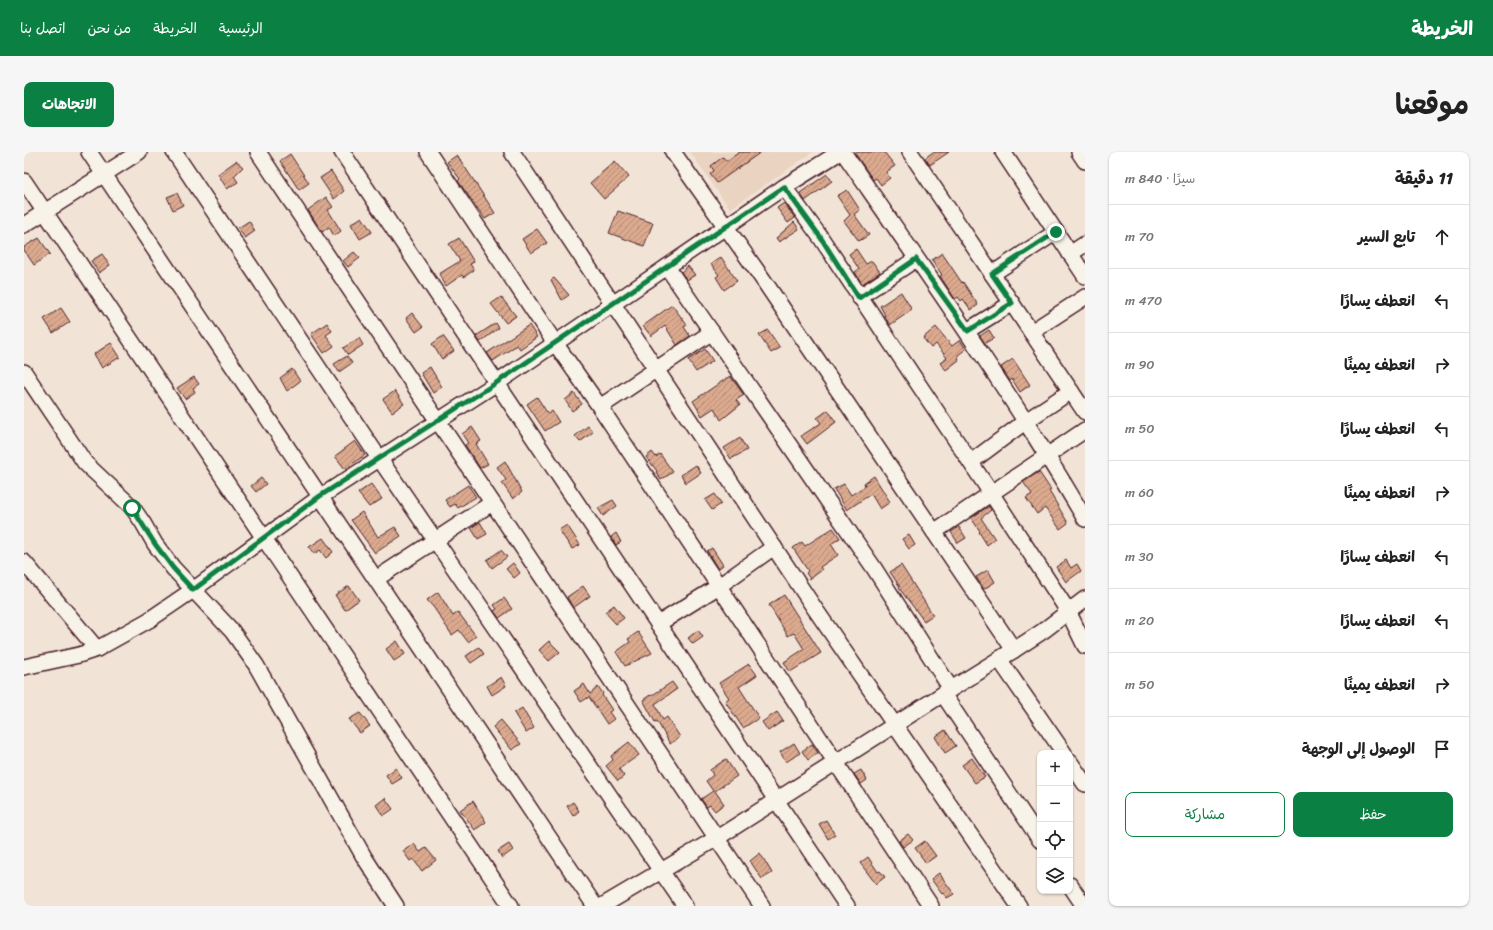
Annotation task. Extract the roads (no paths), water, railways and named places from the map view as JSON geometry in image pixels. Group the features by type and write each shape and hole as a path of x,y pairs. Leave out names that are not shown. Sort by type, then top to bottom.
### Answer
{"street":[{"path":"89,152 595,906"},
{"path":"24,225 139,152"},
{"path":"174,152 685,906"},
{"path":"258,152 762,906"},
{"path":"342,152 776,801 848,906"},
{"path":"428,152 555,343 600,407 931,906"},
{"path":"512,152 774,547 1019,906"},
{"path":"673,152 1014,650"},
{"path":"24,667 79,655 97,649 149,620 193,590 320,496 496,383 726,228 784,187 841,152 968,331 1048,455 1085,519"},
{"path":"910,152 1085,412"},
{"path":"1003,152 1085,276"},
{"path":"1079,152 1085,161"},
{"path":"24,181 511,906"},
{"path":"784,187 821,238 859,298 971,462 1068,611 1085,646"},
{"path":"992,274 1056,232"},
{"path":"1070,254 1085,244"},
{"path":"859,298 916,259"},
{"path":"667,267 874,568 947,691 1037,835"},
{"path":"1031,332 1085,297"},
{"path":"968,331 1012,303"},
{"path":"600,407 712,332"},
{"path":"24,372 84,463 132,508 155,544 173,568 232,631 256,665 364,857 396,906"},
{"path":"971,462 1026,421 1071,391"},
{"path":"934,532 1085,430"},
{"path":"376,579 492,503"},
{"path":"658,624 719,586 774,547"},
{"path":"24,562 97,649"},
{"path":"602,906 717,838 999,658 1014,650 1043,631 1085,599"},
{"path":"999,658 1062,750"},
{"path":"1073,766 1085,784"},
{"path":"1073,890 1084,906"}]}
